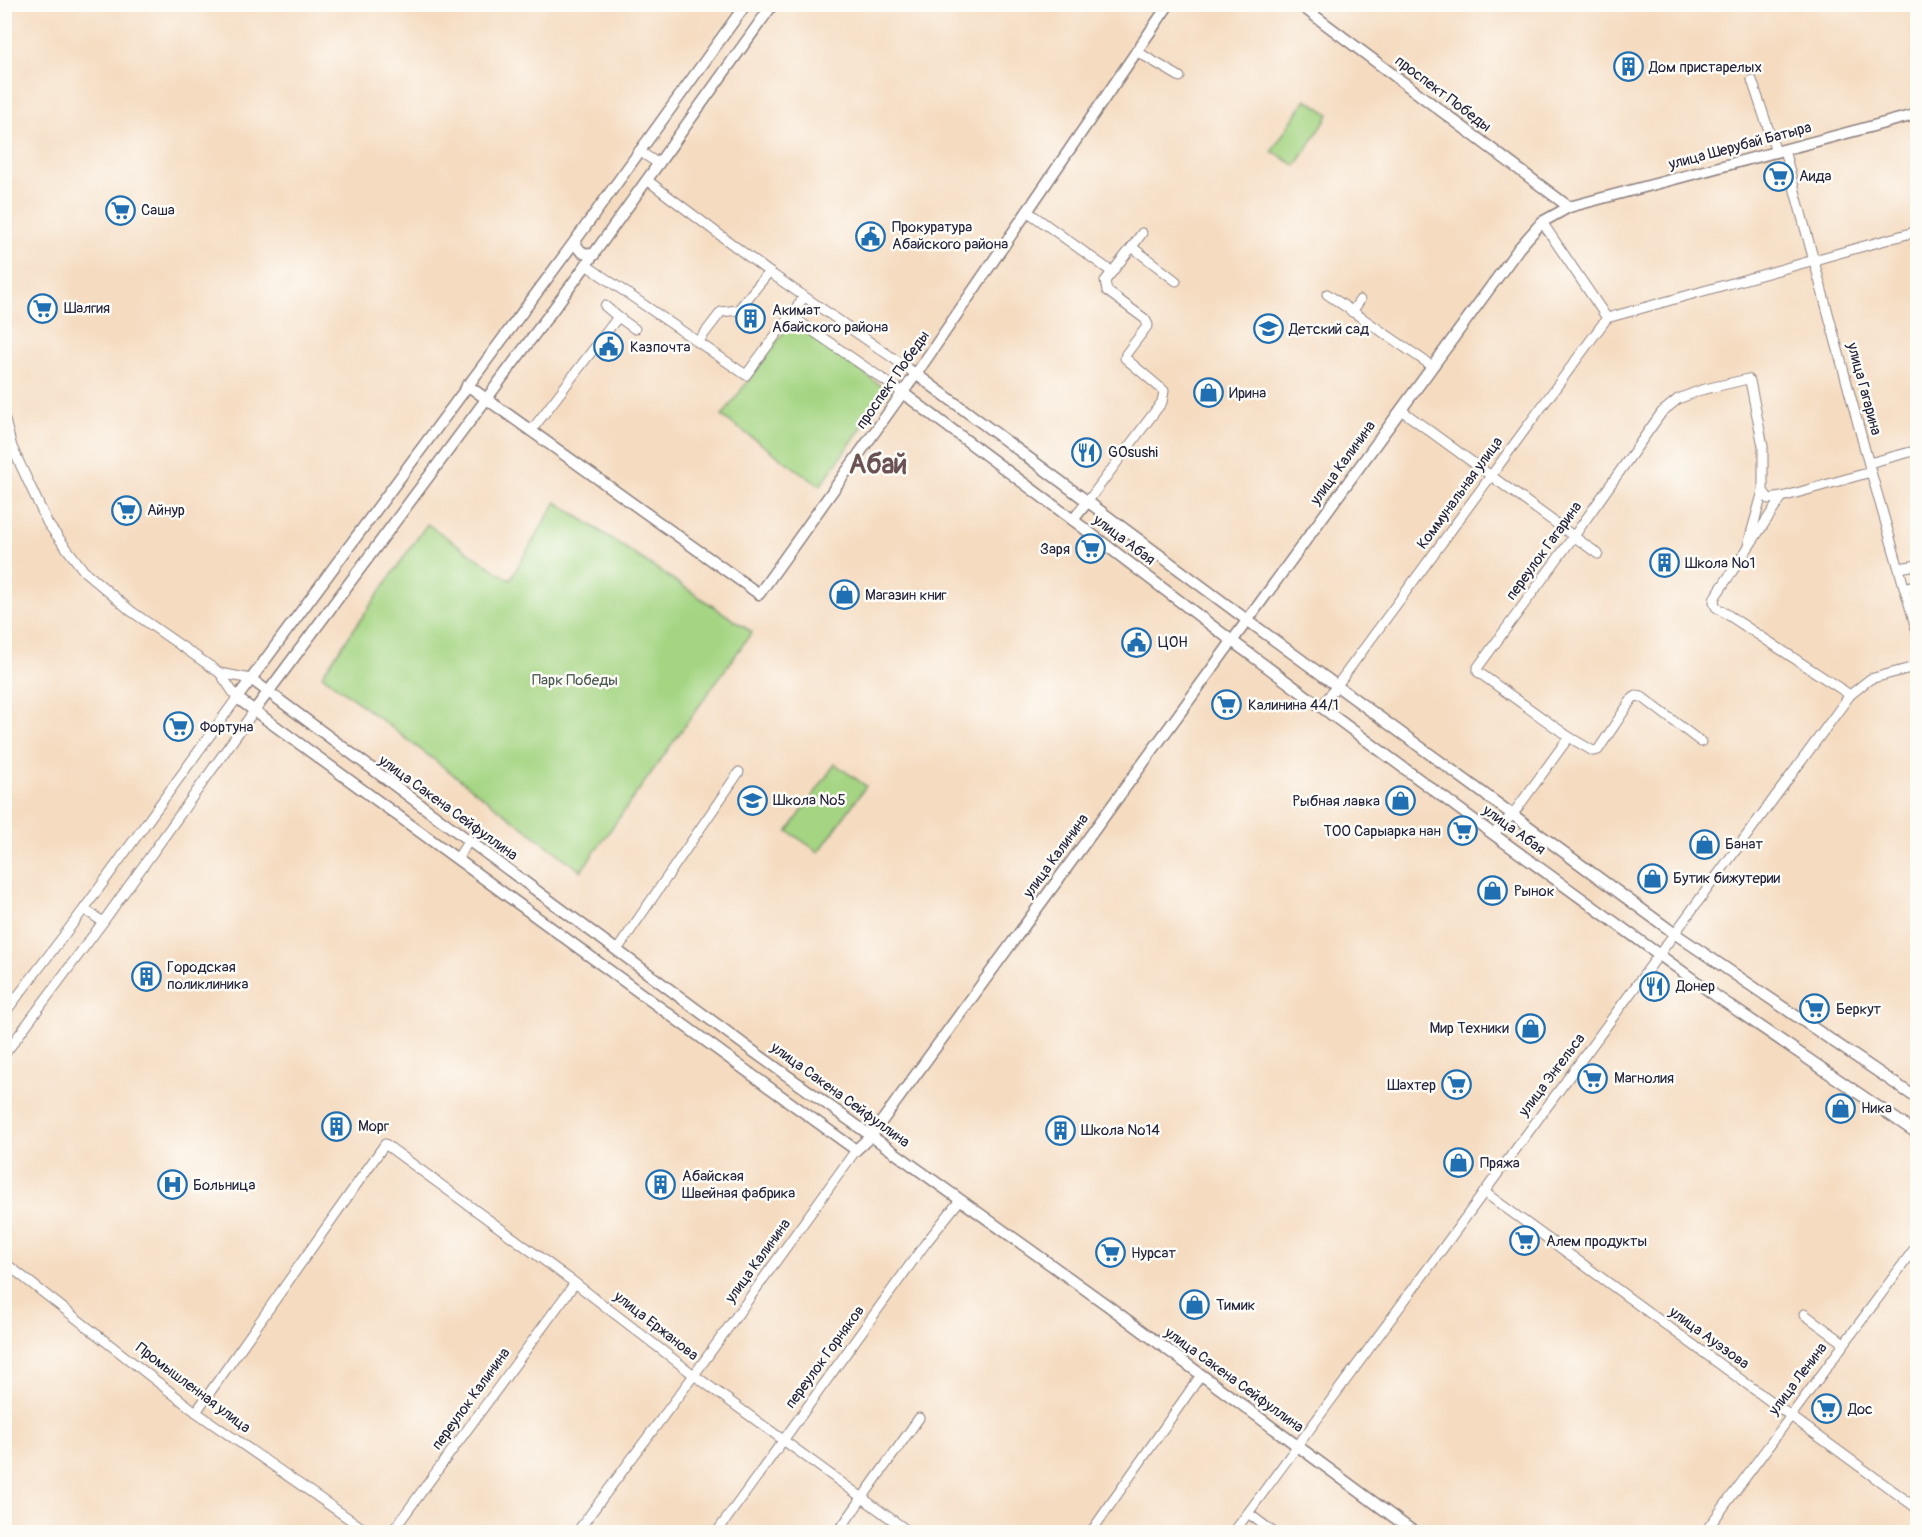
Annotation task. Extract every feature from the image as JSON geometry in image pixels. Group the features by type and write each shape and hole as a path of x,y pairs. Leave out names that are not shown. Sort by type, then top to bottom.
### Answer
{"street":[{"path":"4,1014 84,909 250,680 575,241 746,4"},
{"path":"6,1051 103,922 268,693 594,255 773,4"},
{"name":"проспект Победы","path":"467,385 759,594 903,393 1169,4"},
{"name":"проспект Победы","path":"1299,4 1569,207"},
{"path":"1136,51 1180,77"},
{"name":"улица Гагарина","path":"1752,80 1780,151 1814,260 1917,635"},
{"name":"улица Шерубай Батыра","path":"1569,207 1917,114"},
{"path":"639,151 659,164"},
{"path":"647,180 769,272 916,374 1088,501 1162,402 1164,396 1164,391 1125,358 1148,325 1145,319 1107,291 1105,281 1142,233"},
{"name":"улица Калинина","path":"578,1533 856,1150 871,1136 1519,248 1542,222 1569,207"},
{"path":"1027,211 1112,272"},
{"path":"1542,222 1607,318 1917,231"},
{"path":"575,241 578,249 586,254 594,255"},
{"path":"1132,247 1176,281"},
{"path":"586,265 746,375 804,297"},
{"path":"698,342 721,312 738,310 769,272"},
{"path":"1327,294 1432,366"},
{"path":"1352,312 1360,300"},
{"path":"605,306 635,329"},
{"path":"531,431 618,316"},
{"path":"791,316 903,393 1073,520"},
{"name":"Коммунальная улица","path":"1321,707 1607,318"},
{"name":"переулок Гагарина","path":"1569,737 1477,669 1662,412 1678,399 1701,390 1748,379 1763,446 1763,491"},
{"path":"1401,410 1598,554"},
{"path":"4,417 12,447 48,524 84,571 131,610 220,674 237,698 856,1150"},
{"path":"1763,491 1769,499 1782,497 1917,450"},
{"path":"1747,549 1763,491"},
{"path":"1782,497 1715,597 1714,602 1716,607 1850,695"},
{"name":"улица Абая","path":"1917,1099 1674,933 1088,501 1073,520 1493,834 1716,996 1917,1134"},
{"path":"1899,568 1917,565"},
{"path":"1904,588 1917,584"},
{"name":"улица Энгельса","path":"1234,1533 1850,695 1870,679 1917,666"},
{"path":"220,674 250,680"},
{"name":"улица Сакена Сейфуллина","path":"250,680 750,1049 1107,1305 1414,1533"},
{"path":"1493,834 1513,814 1569,737 1593,751 1598,750 1636,696 1642,697 1701,742"},
{"path":"617,950 739,772"},
{"path":"457,859 468,842"},
{"path":"84,909 103,922"},
{"name":"улица Ержанова","path":"196,1412 386,1144 909,1533"},
{"name":"улица Ауэзова","path":"1484,1192 1917,1509"},
{"name":"переулок Горняков","path":"717,1533 925,1244 960,1200"},
{"name":"улица Ленина","path":"1704,1533 1917,1244"},
{"name":"Промышленная улица","path":"4,1262 196,1412 368,1533"},
{"name":"переулок Калинина","path":"392,1533 575,1283"},
{"path":"1804,1314 1844,1343"},
{"path":"1093,1529 1201,1375"},
{"path":"838,1533 919,1418"},
{"path":"1248,1513 1274,1533"}],"green space":[{"path":"1306,99 1329,114 1296,166 1272,151"},
{"path":"792,321 888,391 820,486 722,416"},
{"name":"Парк Победы","path":"556,502 752,632 581,871 322,675 427,524 510,580"},
{"path":"835,764 866,786 819,852 788,831"}],"place":[{"name":"Дом пристарелых","path":"1628,67"},
{"name":"Аида","path":"1778,176"},
{"name":"Саша","path":"120,210"},
{"name":"Прокуратура Абайского района","path":"871,236"},
{"name":"Шалгия","path":"43,308"},
{"name":"Акимат Абайского района","path":"751,319"},
{"name":"Детский сад","path":"1268,329"},
{"name":"Казпочта","path":"609,347"},
{"name":"Ирина","path":"1208,393"},
{"name":"GOsushi","path":"1087,452"},
{"name":"Айнур","path":"126,510"},
{"name":"Заря","path":"1091,549"},
{"name":"Школа №1","path":"1664,563"},
{"name":"Магазин книг","path":"844,595"},
{"name":"ЦОН","path":"1137,642"},
{"name":"Калинина 44/1","path":"1227,705"},
{"name":"Фортуна","path":"179,727"},
{"name":"Школа №5","path":"752,800"},
{"name":"Рыбная лавка","path":"1401,801"},
{"name":"ТОО Сарыарка нан","path":"1462,831"},
{"name":"Банат","path":"1704,844"},
{"name":"Бутик бижутерии","path":"1652,878"},
{"name":"Рынок","path":"1493,891"},
{"name":"Городская поликлиника","path":"146,976"},
{"name":"Донер","path":"1655,986"},
{"name":"Беркут","path":"1815,1009"},
{"name":"Мир Техники","path":"1530,1028"},
{"name":"Магнолия","path":"1593,1078"},
{"name":"Шахтер","path":"1457,1085"},
{"name":"Ника","path":"1840,1108"},
{"name":"Морг","path":"337,1126"},
{"name":"Школа №14","path":"1060,1130"},
{"name":"Пряжа","path":"1459,1163"},
{"name":"Больница","path":"172,1185"},
{"name":"Абайская Швейная фабрика","path":"661,1185"},
{"name":"Алем продукты","path":"1525,1241"},
{"name":"Нурсат","path":"1110,1253"},
{"name":"Тимик","path":"1195,1305"},
{"name":"Дос","path":"1827,1409"}],"district":[{"name":"Абай","path":"878,464"}]}
